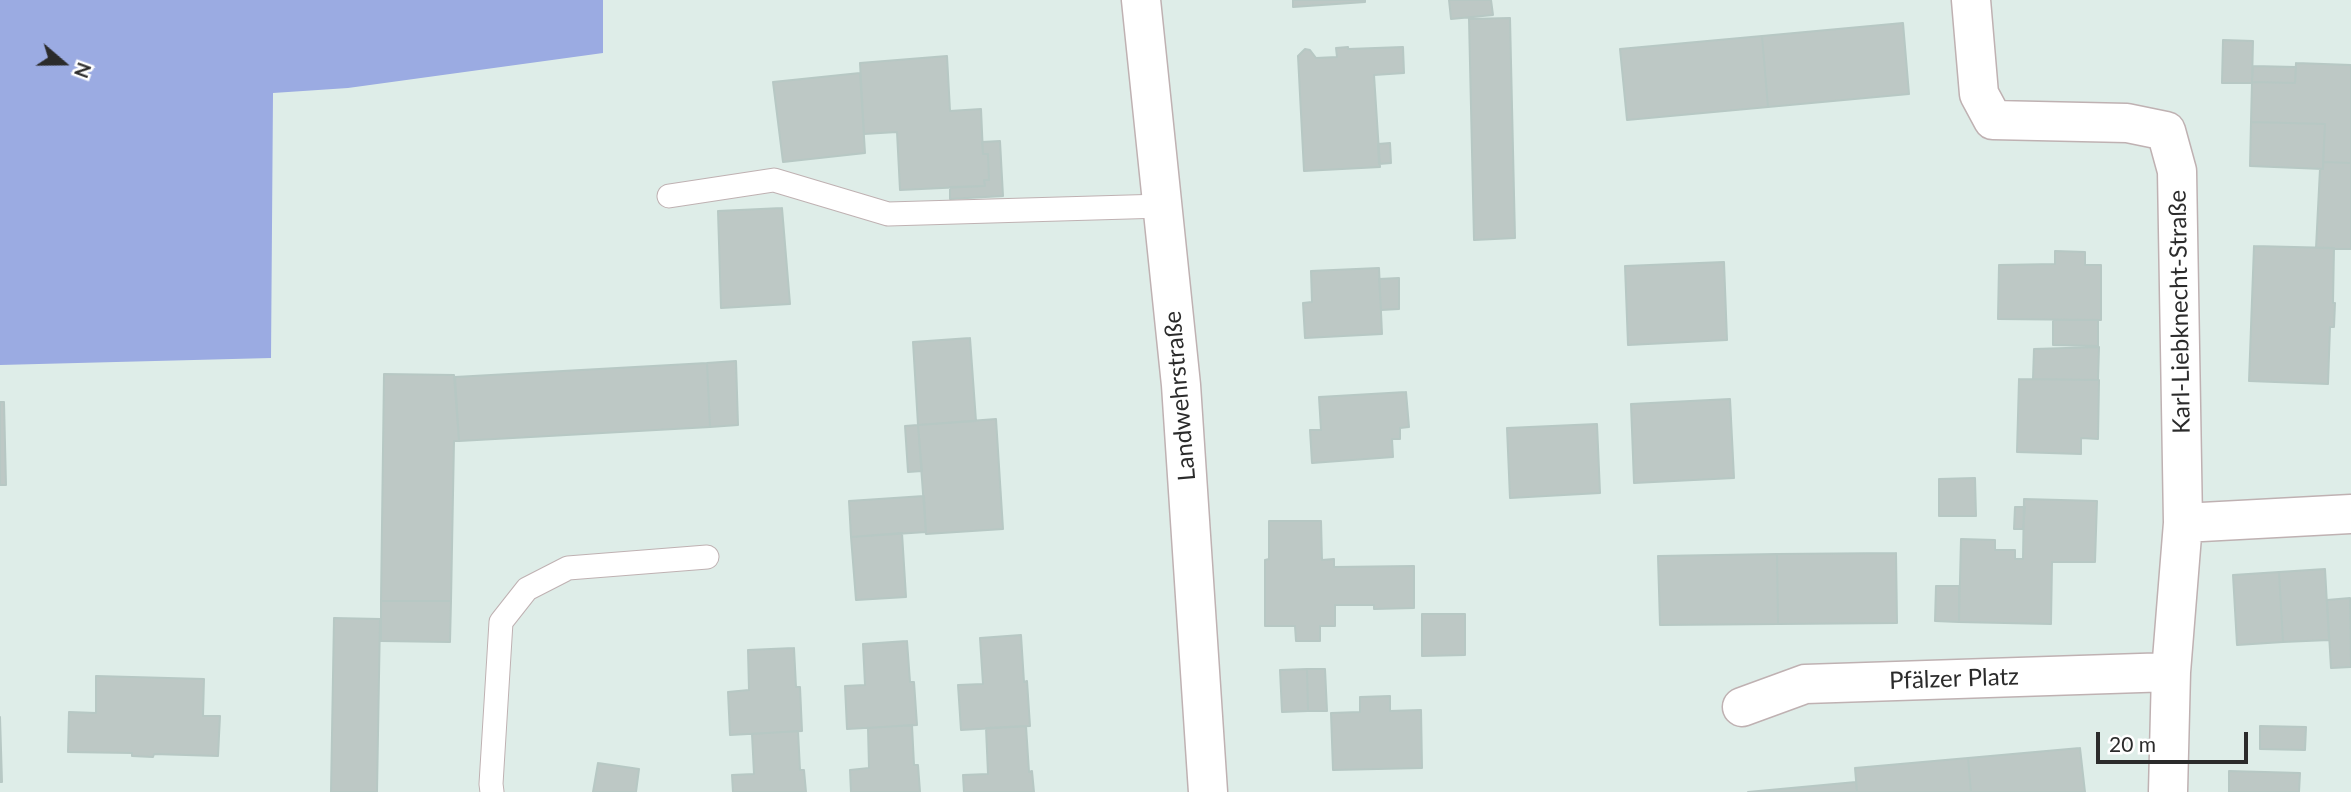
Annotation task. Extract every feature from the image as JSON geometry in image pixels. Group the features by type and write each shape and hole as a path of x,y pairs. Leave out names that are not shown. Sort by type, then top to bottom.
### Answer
{"street":[{"name":"Landwehrstraße","path":"1141,0 1181,385 1208,792"},
{"name":"Karl-Liebknecht-Straße","path":"1971,0 1979,94 1993,120 2127,123 2166,131 2177,171 2183,523 2171,673 2168,792"},
{"path":"2183,523 2351,514"},
{"name":"Pfälzer Platz","path":"1742,707 1805,684 2171,673"}],"lane":[{"path":"669,196 774,180 888,214 1163,206"},
{"path":"492,792 501,622 527,589 568,568 707,557"}],"shaded area":[{"path":"0,0 603,0 603,53 348,88 273,93 271,358 0,365"}],"building":[{"path":"1293,0 1365,0 1365,2 1293,7"},
{"path":"1449,0 1491,0 1493,15 1451,19"},
{"path":"1510,18 1515,238 1474,240 1469,19"},
{"path":"1903,23 1909,94 1768,107 1762,36"},
{"path":"1762,36 1768,107 1627,120 1620,49"},
{"path":"2223,40 2253,41 2252,83 2222,83"},
{"path":"1403,47 1404,73 1374,75 1380,167 1304,171 1298,56 1305,49 1310,50 1316,58 1337,57 1336,48"},
{"path":"947,56 950,111 981,109 983,154 988,154 989,180 984,180 985,186 900,190 897,132 864,134 860,63"},
{"path":"2296,63 2351,65 2351,163 2323,162 2325,124 2251,122 2252,82 2295,83"},
{"path":"2253,66 2296,67 2295,83 2252,82"},
{"path":"860,73 865,153 783,162 773,82"},
{"path":"2251,122 2325,124 2323,169 2250,166"},
{"path":"1000,141 1003,196 950,199 950,187 985,186 984,180 989,180 988,154 983,154 982,142"},
{"path":"1390,143 1391,163 1379,164 1378,144"},
{"path":"2323,162 2351,163 2351,249 2316,248 2320,169 2323,169"},
{"path":"782,208 790,304 721,308 718,211"},
{"path":"2254,246 2334,248 2334,327 2330,327 2328,384 2249,381"},
{"path":"2055,251 2085,252 2085,265 2101,265 2101,320 1998,319 1999,265 2055,264"},
{"path":"1724,262 1727,340 1628,345 1625,266"},
{"path":"1379,268 1382,334 1305,338 1303,303 1312,302 1311,271"},
{"path":"1399,278 1399,309 1381,310 1379,279"},
{"path":"2053,320 2098,320 2098,346 2053,345"},
{"path":"970,338 976,421 918,425 913,342"},
{"path":"2099,347 2098,380 2033,379 2034,349"},
{"path":"736,361 738,425 710,427 707,363"},
{"path":"707,363 710,427 459,441 455,377"},
{"path":"384,374 454,375 459,441 454,441 451,601 381,601"},
{"path":"2019,379 2099,380 2098,439 2081,438 2081,454 2017,452"},
{"path":"1406,392 1409,427 1400,428 1400,439 1392,439 1393,457 1312,463 1310,430 1321,430 1319,397"},
{"path":"1730,399 1734,478 1634,483 1631,404"},
{"path":"0,402 4,402 6,485 0,485"},
{"path":"996,419 1003,529 926,534 918,425"},
{"path":"1597,424 1600,493 1510,498 1507,428"},
{"path":"918,425 922,471 908,472 905,426"},
{"path":"1975,478 1976,516 1939,516 1939,479"},
{"path":"924,496 926,532 851,537 849,501"},
{"path":"2024,499 2097,501 2095,562 2052,562 2051,624 1959,622 1961,539 1995,540 1995,550 2015,550 2015,559 2023,559"},
{"path":"2015,507 2025,507 2023,529 2014,529"},
{"path":"1269,521 1321,521 1322,560 1334,559 1334,567 1414,566 1414,608 1374,609 1374,605 1335,605 1335,626 1320,626 1320,641 1296,641 1295,626 1265,626 1265,560 1269,559"},
{"path":"902,533 906,597 856,600 851,537"},
{"path":"1896,553 1897,623 1778,624 1777,554"},
{"path":"1777,554 1778,624 1660,625 1658,556"},
{"path":"2325,569 2329,640 2283,642 2279,572"},
{"path":"2279,572 2283,642 2237,645 2233,575"},
{"path":"1936,586 1959,586 1959,622 1935,621"},
{"path":"2350,598 2351,667 2331,668 2327,600"},
{"path":"381,601 451,601 450,642 381,641"},
{"path":"1422,614 1465,614 1465,655 1422,656"},
{"path":"334,618 380,619 377,792 331,792"},
{"path":"1021,635 1030,726 961,730 958,685 983,684 980,638"},
{"path":"907,641 910,682 914,682 917,725 847,729 845,686 865,685 863,644"},
{"path":"794,648 796,687 800,687 802,731 730,735 728,692 749,690 748,650"},
{"path":"1307,669 1325,669 1327,711 1308,711"},
{"path":"1307,669 1308,711 1282,712 1280,670"},
{"path":"96,676 204,679 203,716 220,716 218,756 154,754 153,757 132,756 132,753 68,752 69,712 96,713"},
{"path":"1390,696 1390,711 1421,710 1422,768 1333,770 1331,713 1360,712 1360,697"},
{"path":"0,717 2,782 0,782"},
{"path":"912,725 914,765 918,765 920,792 851,792 850,770 869,768 868,728"},
{"path":"1026,726 1029,772 1032,771 1034,792 964,792 963,775 988,774 986,728"},
{"path":"2260,726 2306,727 2305,750 2260,749"},
{"path":"798,731 800,770 804,770 806,792 733,792 732,775 754,774 752,734"},
{"path":"2080,748 2085,792 1971,792 1968,758"},
{"path":"1968,758 1971,792 1857,792 1855,768"},
{"path":"598,763 639,769 636,792 593,792"},
{"path":"2229,771 2300,773 2299,792 2229,792"},
{"path":"1856,782 1857,792 1748,792"}]}
